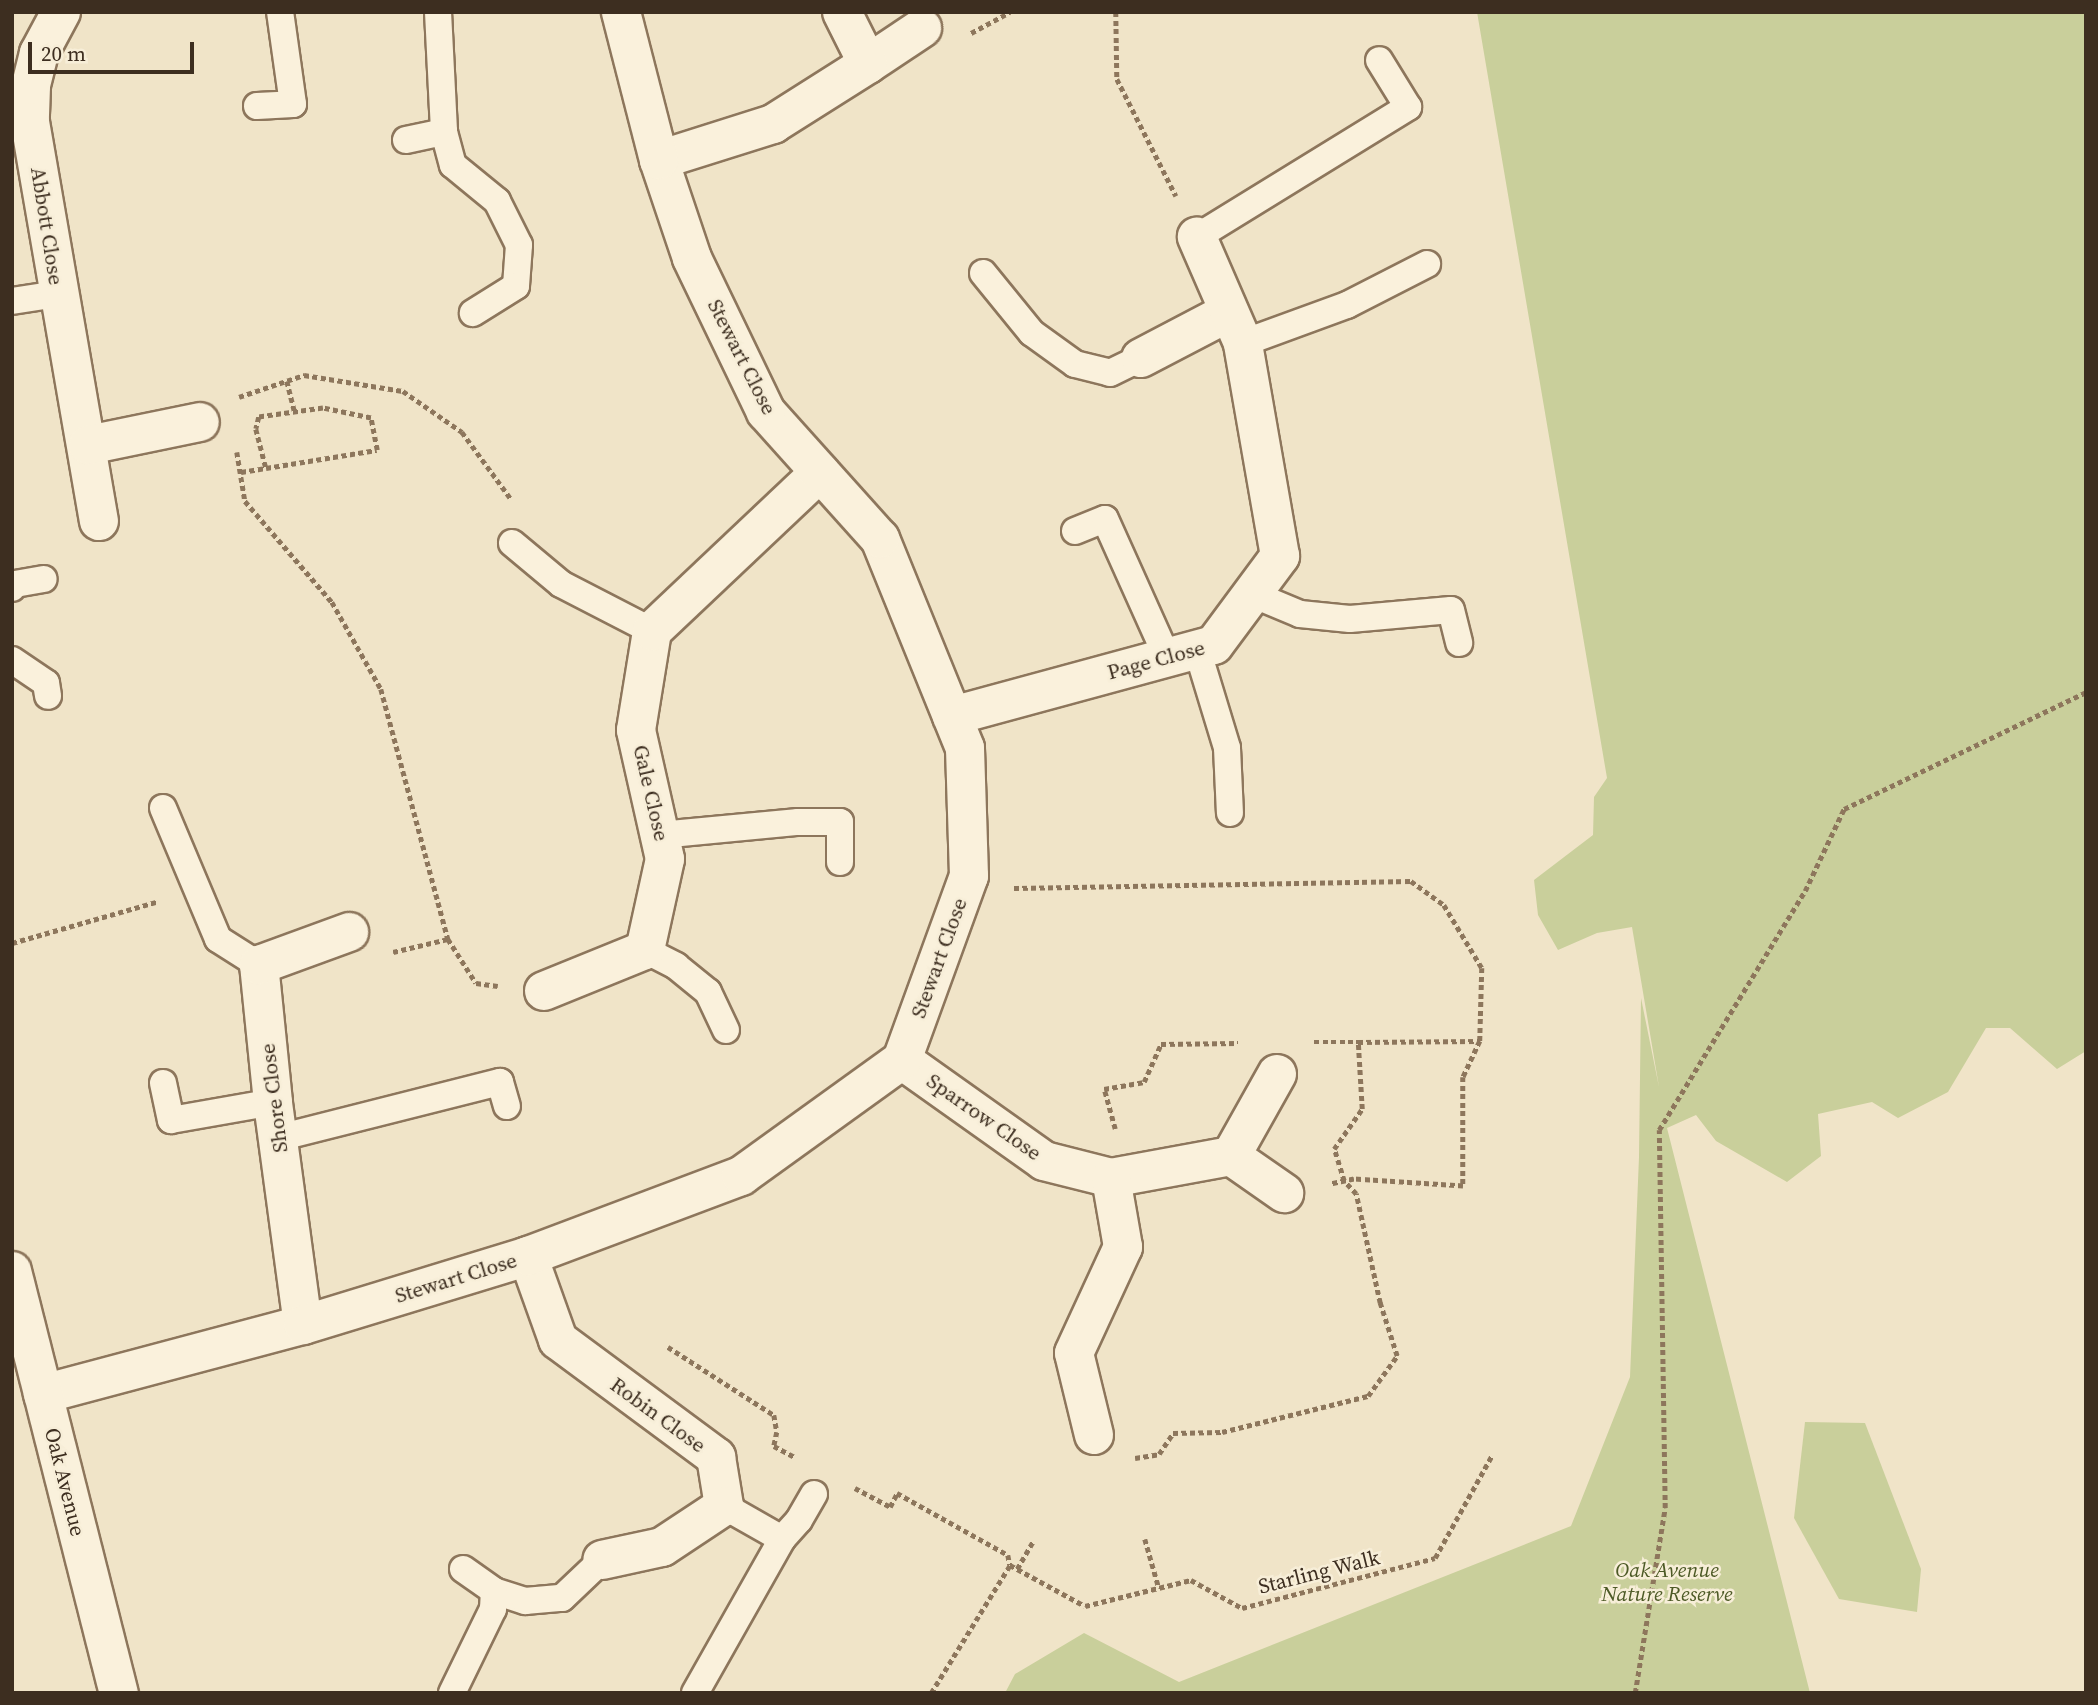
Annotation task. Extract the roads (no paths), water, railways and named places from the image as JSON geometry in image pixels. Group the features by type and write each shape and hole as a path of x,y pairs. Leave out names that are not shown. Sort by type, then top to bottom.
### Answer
{"street":[{"name":"Abbott Close","path":"61,12 39,53 31,86 30,122 57,294 88,445 99,522"},
{"name":"Stewart Close","path":"43,1394 303,1325 528,1256 741,1175 902,1060 969,876 965,748 880,539 766,412 692,258 659,160 621,12"},
{"path":"842,12 869,64"},
{"path":"659,160 773,124 922,28"},
{"name":"Page Close","path":"952,716 1214,645 1280,556 1236,327 1197,237"},
{"path":"1141,358 1236,327"},
{"path":"88,445 200,422"},
{"path":"652,631 820,472"},
{"name":"Gale Close","path":"645,950 666,859 636,730 652,631"},
{"path":"259,965 343,934"},
{"path":"544,992 645,950"},
{"name":"Shore Close","path":"259,965 303,1325"},
{"name":"Sparrow Close","path":"902,1060 1044,1161 1119,1176 1231,1156"},
{"path":"1277,1074 1231,1156 1284,1193"},
{"path":"1094,1435 1074,1353 1123,1247 1119,1176"},
{"name":"Robin Close","path":"528,1256 558,1340 716,1457 724,1506"},
{"name":"Oak Avenue","path":"12,1272 119,1693"},
{"path":"602,1560 662,1546 724,1506"}],"lane":[{"path":"257,106 293,104 279,12"},
{"path":"438,12 444,132 453,165 497,201 519,245 516,286 473,313"},
{"path":"1197,237 1408,107 1379,60"},
{"path":"406,140 444,132"},
{"path":"1236,327 1347,305 1427,264"},
{"path":"983,273 1032,333 1075,364 1110,373 1141,358"},
{"path":"12,301 57,294"},
{"path":"1074,531 1105,519 1182,653 1227,748 1230,813"},
{"path":"512,543 561,584 652,631"},
{"path":"12,588 15,584 44,579"},
{"path":"1252,594 1300,614 1350,619 1451,610 1459,643"},
{"path":"12,660 46,683 48,696"},
{"path":"163,808 218,939 259,965"},
{"path":"660,835 798,822 840,822 840,862"},
{"path":"645,950 676,966 708,992 726,1030"},
{"path":"163,1083 172,1120 276,1120 500,1082 507,1106"},
{"path":"695,1693 782,1539 799,1520 822,1484"},
{"path":"724,1506 782,1539"},
{"path":"463,1569 494,1591 525,1601 562,1598 602,1560"},
{"path":"452,1693 493,1609 494,1591"}],"park label":[{"name":"Oak Avenue Nature Reserve","path":"1667,1582"}]}
